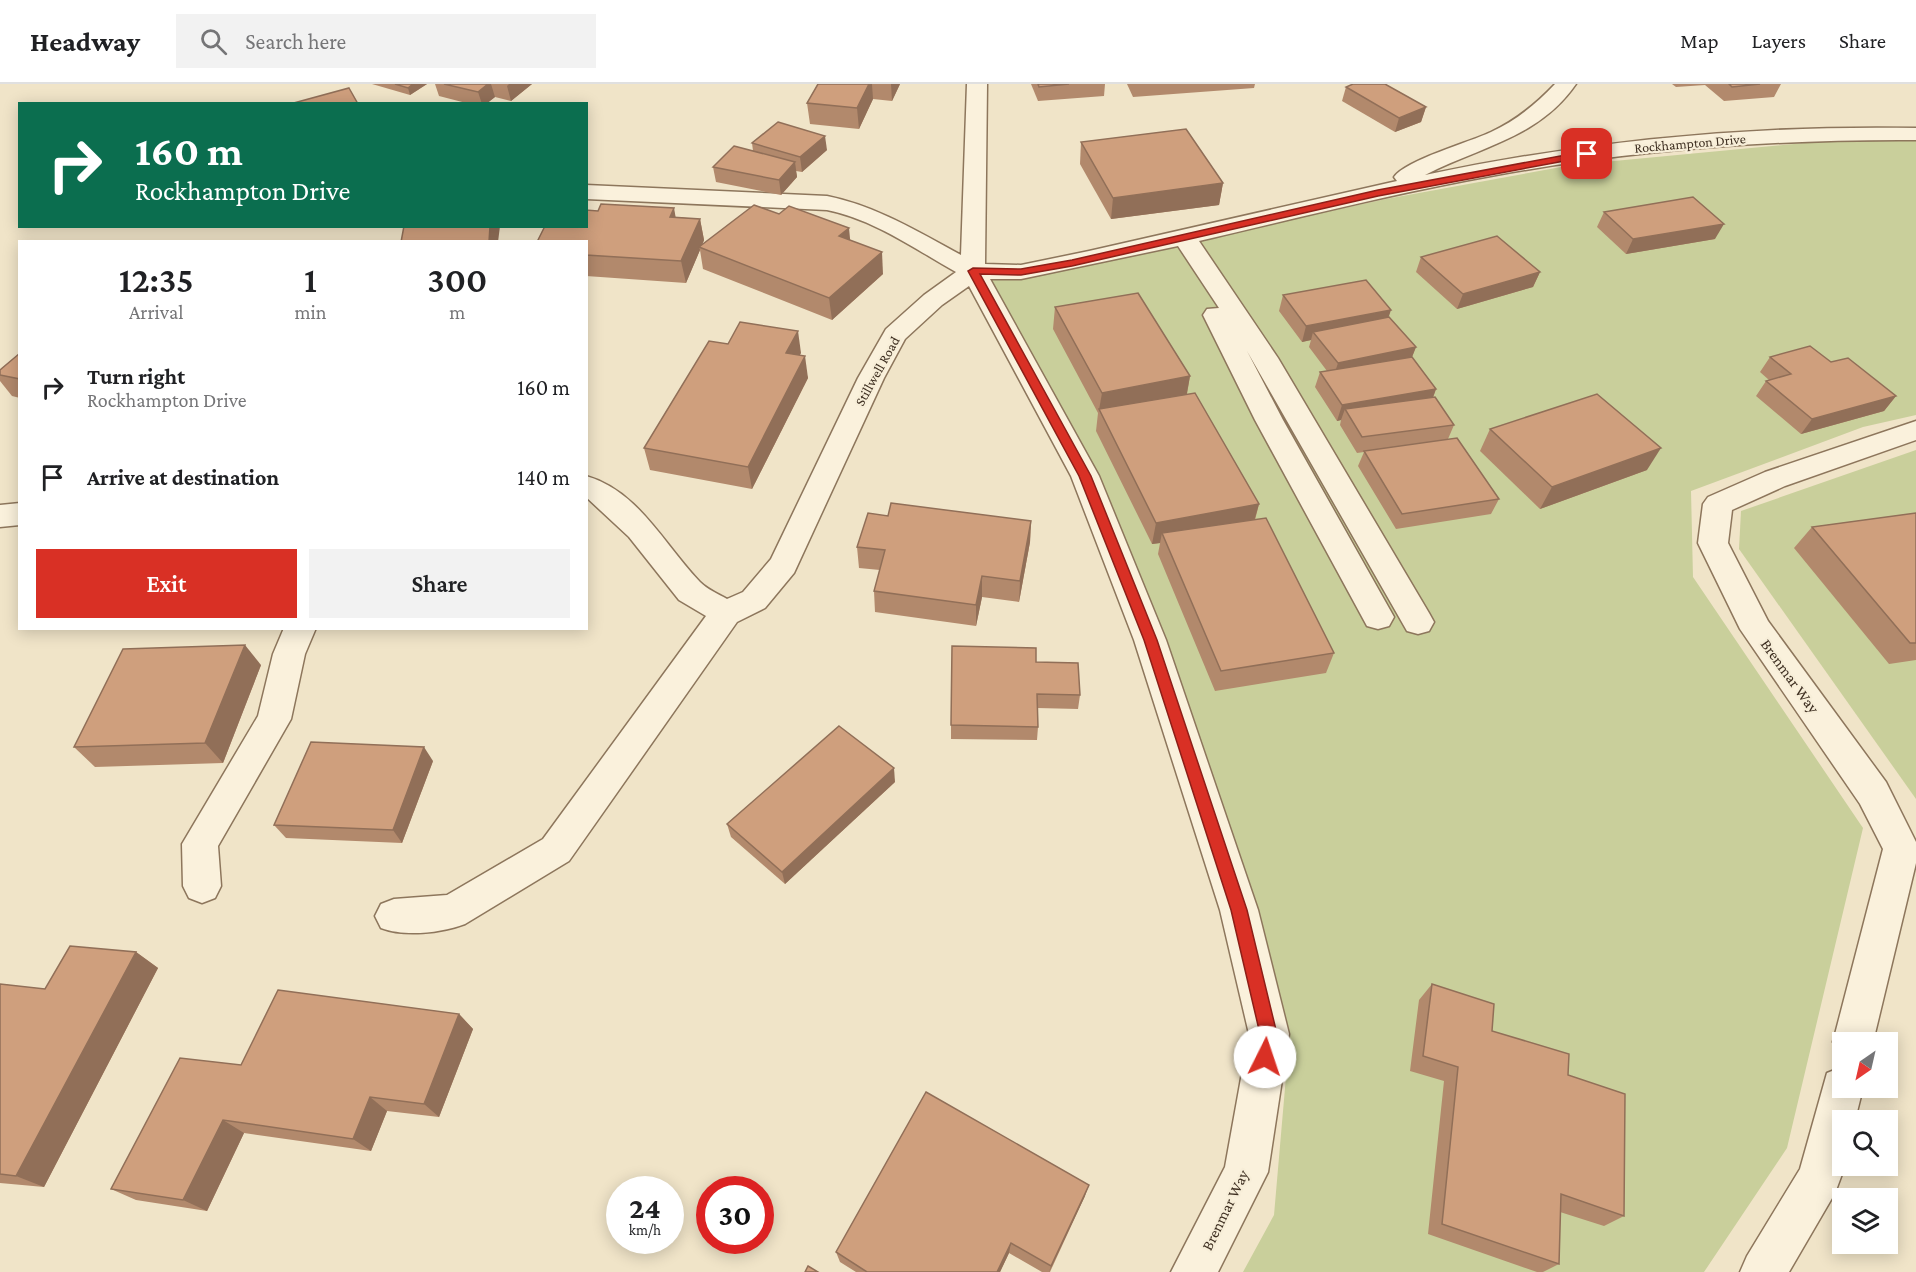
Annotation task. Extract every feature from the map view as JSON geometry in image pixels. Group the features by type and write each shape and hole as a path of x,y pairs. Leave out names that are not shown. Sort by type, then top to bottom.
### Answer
{"street":[{"path":"588,192 835,205 880,220 973,271 974,132 977,84"},
{"path":"1378,193 1432,161 1485,142 1529,120 1566,84"},
{"name":"Rockhampton Drive","path":"973,271 1021,272 1378,193 1564,157 1702,141 1845,132 1916,134"},
{"path":"1184,237 1265,358 1418,622"},
{"name":"Stillwell Road","path":"726,613 754,600 783,565 871,378 895,335 933,300 973,271"},
{"name":"Brenmar Way","path":"973,271 1085,476 1150,640 1239,910 1269,1034 1246,1172 1194,1272"},
{"path":"1225,300 1215,313 1218,323 1378,617"},
{"name":"Brenmar Way","path":"1856,1032 1908,843 1756,629 1713,543 1718,504 1775,478 1916,430"},
{"path":"394,916 452,912 556,850 726,613 690,592 640,529 600,491 588,487"},
{"path":"0,516 18,514"},
{"path":"202,886 200,844 274,719 289,654 299,630"},
{"path":"1763,1272 1820,1178 1840,1098"}],"green space":[{"path":"1847,139 1916,141 1916,415 1863,427 1691,491 1693,577 1863,828 1787,1148 1704,1272 1243,1272 1274,1215 1289,1042 1256,905 986,276 1023,277 1386,199 1572,165"},
{"path":"1916,450 1916,799 1739,549 1741,511"}],"building":[{"path":"395,84 413,84 408,88"},
{"path":"444,84 488,84 478,92"},
{"path":"818,84 869,84 857,108 807,103"},
{"path":"1038,84 1069,84 1039,87"},
{"path":"1353,84 1385,84 1426,107 1399,118 1346,87"},
{"path":"1729,84 1760,84 1732,87"},
{"path":"349,88 357,102 297,102"},
{"path":"778,122 825,136 800,157 752,143"},
{"path":"1186,129 1223,183 1113,198 1081,142"},
{"path":"734,146 795,162 779,180 713,167"},
{"path":"1693,197 1724,224 1633,239 1604,212"},
{"path":"601,204 674,208 670,217 700,219 681,261 588,255 588,240 538,240 544,228 588,228 588,210 598,211"},
{"path":"754,205 779,214 789,206 849,228 839,236 882,252 829,298 699,247"},
{"path":"404,228 490,228 489,240 401,240"},
{"path":"1497,236 1540,272 1463,294 1421,257"},
{"path":"1366,280 1391,310 1306,326 1283,295"},
{"path":"1138,293 1190,376 1102,393 1055,307"},
{"path":"1389,317 1416,347 1338,363 1313,332"},
{"path":"740,322 798,331 786,353 805,356 748,467 644,448 709,341 728,344"},
{"path":"1810,346 1831,362 1848,358 1896,396 1812,419 1766,381 1791,374 1770,357"},
{"path":"18,355 18,379 0,375 0,370"},
{"path":"1412,357 1436,389 1342,405 1320,372"},
{"path":"1195,393 1259,504 1156,523 1099,409"},
{"path":"1597,394 1661,448 1552,487 1490,429"},
{"path":"1435,397 1454,425 1362,437 1345,409"},
{"path":"1457,438 1499,499 1402,514 1364,451"},
{"path":"891,503 1031,521 1020,581 982,576 976,605 874,591 885,550 857,547 868,513 888,516"},
{"path":"1916,513 1916,643 1910,643 1812,527"},
{"path":"1266,518 1334,653 1221,671 1162,533"},
{"path":"245,645 205,743 74,747 123,649"},
{"path":"952,646 1036,648 1036,662 1078,663 1080,695 1037,694 1038,727 951,725"},
{"path":"839,726 894,768 782,872 727,824"},
{"path":"311,742 424,747 393,830 274,825"},
{"path":"70,946 136,952 16,1176 0,1174 0,984 45,989"},
{"path":"1432,984 1494,1004 1492,1031 1569,1054 1568,1075 1625,1094 1624,1216 1561,1194 1559,1264 1442,1224 1458,1067 1423,1056"},
{"path":"278,990 459,1014 424,1104 370,1097 353,1139 223,1120 183,1200 111,1189 180,1058 241,1065"},
{"path":"926,1092 1089,1185 1051,1266 1011,1243 997,1272 867,1272 836,1252"},
{"path":"808,1266 818,1272 805,1272"}],"route":[{"path":"1265,1057 1269,1034 1239,910 1150,640 1085,476 973,271 1021,272 1072,263 1378,193 1587,154"}]}
